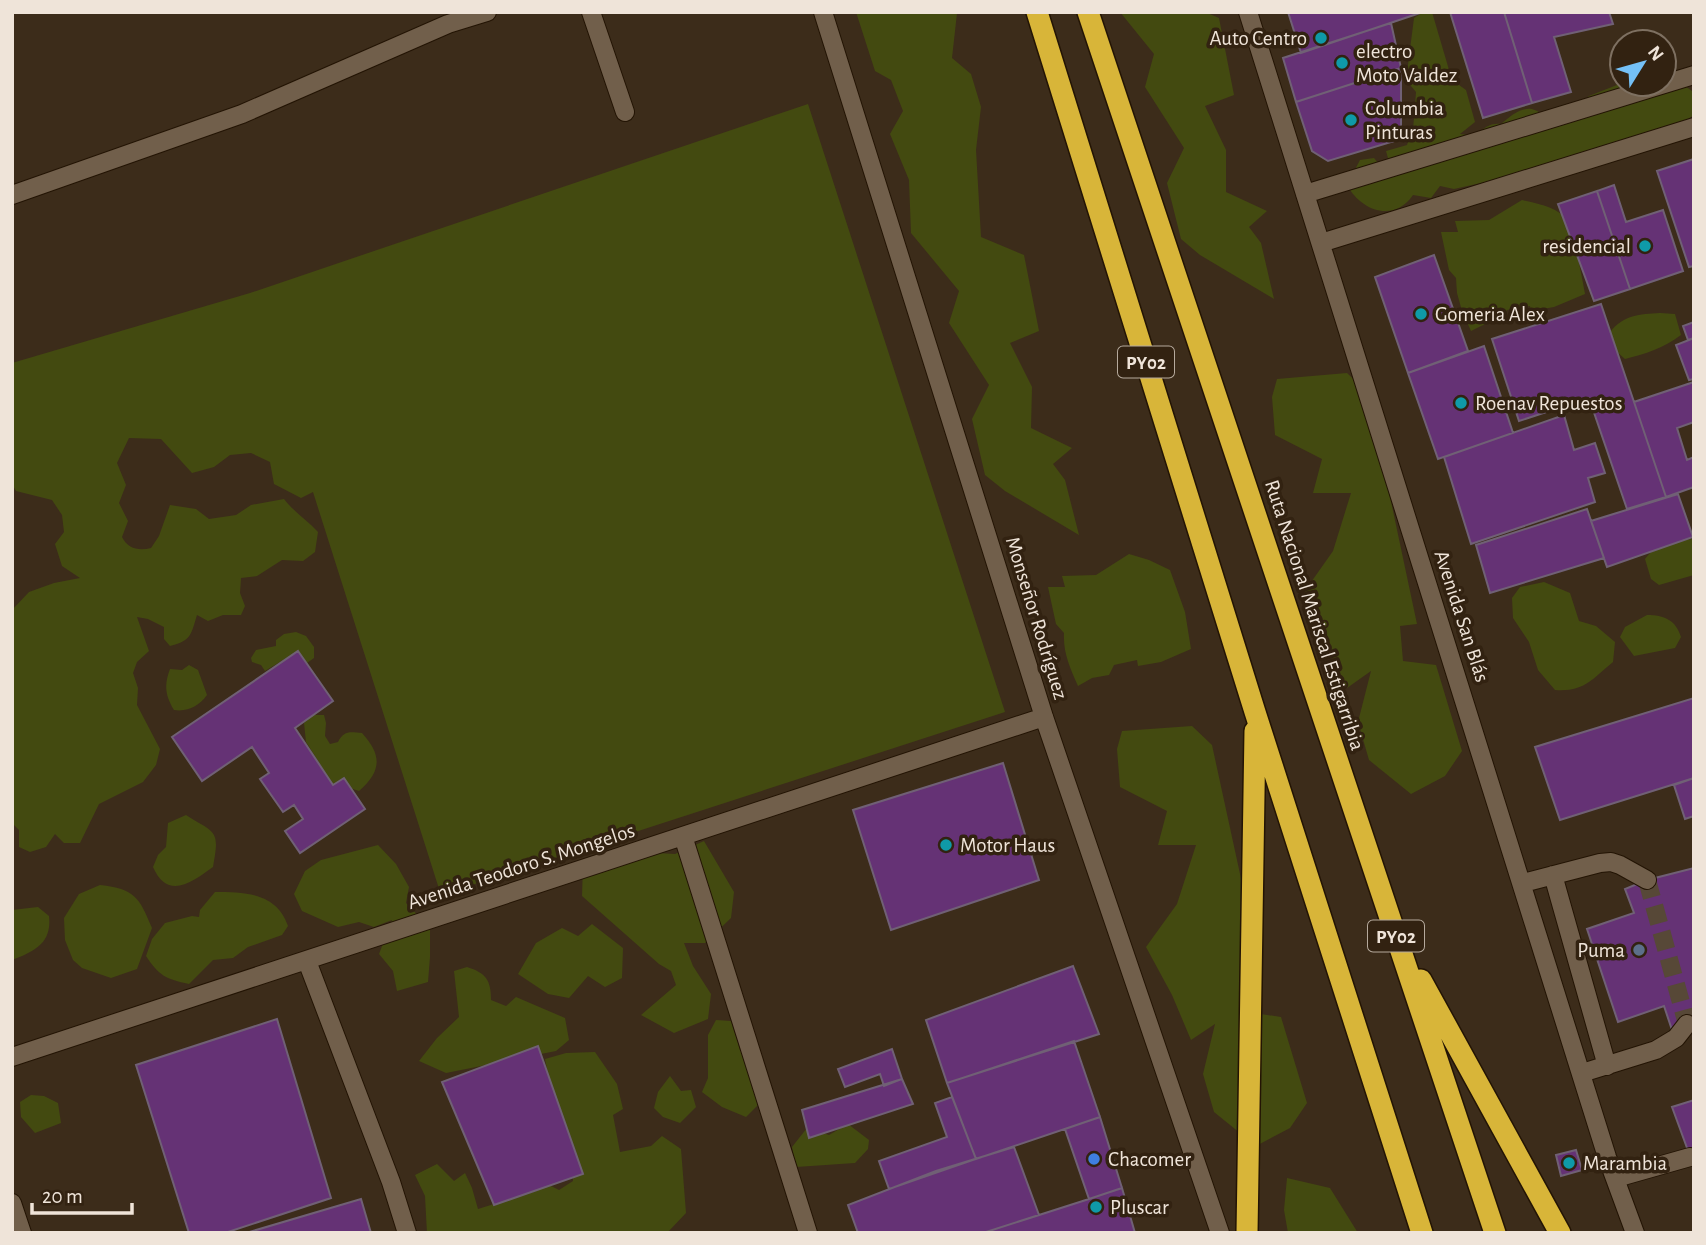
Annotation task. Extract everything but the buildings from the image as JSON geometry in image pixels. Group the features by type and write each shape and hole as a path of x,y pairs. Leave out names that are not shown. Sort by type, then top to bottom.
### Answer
{"highway":[{"name":"PY02","path":"1037,12 1255,712 1422,1233"},
{"name":"Ruta Nacional Mariscal Estigarribia","path":"1088,12 1495,1233"},
{"path":"1247,1233 1255,712"},
{"path":"1394,930 1560,1233"}],"street":[{"path":"12,195 242,114 448,24 487,12"},
{"path":"591,12 625,112"},
{"name":"Monseñor Rodríguez","path":"822,12 1044,717 1220,1233"},
{"name":"Avenida San Blás","path":"1248,12 1581,1073 1635,1233"},
{"path":"1305,194 1694,75"},
{"path":"1321,243 1694,127"},
{"name":"Avenida Teodoro S. Mongelos","path":"12,1057 1044,717"},
{"path":"682,836 808,1233"},
{"path":"1523,883 1611,862 1647,880"},
{"path":"1553,875 1607,1066"},
{"path":"307,961 391,1182 407,1233"},
{"path":"1581,1073 1656,1050 1676,1038 1687,1024"},
{"path":"1616,1178 1690,1157"},
{"path":"12,1203 22,1233"}],"green space":[{"path":"856,12 957,13 952,58 971,74 981,107 976,150 981,237 1024,255 1039,331 1010,343 1032,387 1031,428 1072,448 1053,464 1065,480 1079,535 1005,491 985,475 972,419 989,385 949,323 959,291 911,233 909,180 890,134 903,111 891,80 875,71"},
{"path":"1120,12 1205,12 1219,18 1234,95 1205,106 1226,150 1226,192 1267,211 1249,227 1261,243 1274,299 1200,255 1181,239 1167,183 1184,148 1145,87 1154,54"},
{"path":"1423,12 1432,12 1452,80 1466,90 1475,122 1460,134 1477,136 1487,127 1501,124 1512,115 1528,109 1545,118 1576,106 1589,96 1608,89 1608,98 1678,98 1678,81 1692,91 1694,115 1678,126 1499,179 1454,189 1440,186 1431,198 1413,195 1397,209 1387,211 1369,207 1353,194 1347,185 1360,160 1374,158 1384,170 1391,169 1386,151 1407,145 1410,136 1418,133 1413,130 1416,92 1406,80 1414,18"},
{"path":"808,104 1005,712 441,895 313,492 301,498 274,484 270,462 251,453 230,455 214,467 192,473 161,439 129,438 117,463 126,485 119,503 128,521 122,537 131,547 151,548 159,536 170,505 196,509 209,519 236,515 251,505 284,499 318,532 315,552 303,561 282,560 257,576 241,578 240,593 245,606 241,615 223,615 208,621 197,615 189,636 177,644 170,646 164,639 164,627 137,617 149,651 137,662 133,673 138,688 137,705 160,749 156,765 143,782 99,804 80,843 64,843 55,834 46,847 30,852 19,847 19,830 12,823 12,610 29,592 80,578 62,566 55,544 64,532 62,515 52,500 16,491 12,484 12,363 250,293"},
{"path":"1522,200 1549,207 1563,216 1574,241 1585,294 1554,307 1531,311 1530,306 1507,310 1502,321 1485,324 1471,331 1462,311 1456,278 1449,270 1441,232 1458,232 1455,221 1489,220"},
{"path":"1675,314 1681,335 1647,353 1625,359 1617,352 1610,332 1615,326 1632,316"},
{"path":"1347,373 1368,393 1417,624 1400,626 1403,661 1436,665 1462,751 1445,776 1411,794 1369,760 1358,722 1371,671 1347,688 1302,595 1333,551 1351,493 1313,493 1322,459 1275,435 1272,397 1277,379"},
{"path":"1694,539 1694,575 1659,585 1651,579 1645,559 1650,553 1666,543"},
{"path":"1129,554 1170,570 1185,612 1191,649 1161,662 1138,666 1137,660 1114,665 1109,675 1092,678 1078,686 1066,654 1064,633 1056,624 1048,587 1065,587 1062,576 1096,575"},
{"path":"1544,582 1570,593 1579,621 1596,626 1615,642 1613,662 1581,687 1555,690 1538,670 1529,642 1513,618 1512,598 1520,587"},
{"path":"1647,615 1664,617 1676,626 1681,637 1675,648 1634,656 1620,637 1625,627"},
{"path":"296,632 306,636 314,647 314,658 307,663 298,651 265,671 261,665 252,662 251,658 256,650 276,646 276,640 284,634"},
{"path":"189,665 198,670 207,695 193,707 174,710 166,690 170,669 182,670"},
{"path":"313,715 324,715 325,736 330,744 338,742 348,733 362,733 369,741 377,763 372,777 359,791 350,788 344,778 333,785 306,742 304,723"},
{"path":"1192,726 1212,745 1262,975 1245,978 1248,1012 1281,1017 1307,1103 1290,1128 1256,1146 1214,1112 1203,1074 1215,1024 1191,1040 1172,995 1146,947 1177,904 1196,845 1158,845 1167,811 1120,787 1117,749 1122,731"},
{"path":"186,815 213,834 216,846 213,867 189,883 173,886 159,877 153,867 158,855 166,847 168,823"},
{"path":"704,841 734,892 731,918 705,943 684,943 693,966 711,994 708,1019 674,1033 641,1015 676,985 671,971 659,964 582,896 583,865 657,853 675,854"},
{"path":"378,845 396,864 409,887 406,903 430,928 428,982 397,991 393,971 379,954 392,920 374,927 359,922 338,927 302,911 294,894 305,871 321,860"},
{"path":"100,885 121,889 134,896 152,928 137,969 111,978 82,968 73,960 65,940 64,918 79,894"},
{"path":"215,892 248,894 268,901 283,915 288,926 282,935 248,947 233,958 213,960 189,984 164,976 146,956 152,939 165,923 192,916 199,917 200,910"},
{"path":"38,907 49,916 48,933 35,949 12,960 12,910"},
{"path":"592,924 623,948 622,978 605,987 588,976 569,998 548,994 518,974 536,943 562,928 578,936"},
{"path":"467,967 486,978 491,1000 506,1006 516,997 565,1018 569,1040 556,1051 446,1073 419,1061 437,1038 459,1017 454,971"},
{"path":"716,1020 731,1021 740,1050 763,1060 772,1091 746,1117 722,1107 702,1092 708,1078 708,1035"},
{"path":"595,1052 617,1084 623,1109 613,1115 620,1152 651,1146 662,1136 681,1149 686,1213 667,1233 427,1233 425,1196 415,1175 437,1164 454,1181 465,1173 478,1209 533,1192 543,1182 559,1190 573,1181 573,1170 554,1104 545,1059 566,1053"},
{"path":"670,1076 681,1091 691,1090 696,1107 680,1123 663,1117 654,1108 658,1092"},
{"path":"31,1095 44,1096 58,1103 61,1123 35,1133 21,1117 20,1102"},
{"path":"848,1124 869,1140 868,1149 855,1163 796,1167 792,1147 807,1128 829,1135"},
{"path":"1287,1178 1330,1188 1358,1233 1288,1233 1284,1210"}],"tunnel":[{"path":"1647,880 1687,1024"}],"place":[{"name":"Auto Centro","path":"1321,38"},
{"name":"electro Moto Valdez","path":"1342,63"},
{"name":"Columbia Pinturas","path":"1351,120"},
{"name":"residencial","path":"1645,246"},
{"name":"Gomeria Alex","path":"1421,314"},
{"name":"Roenav Repuestos","path":"1461,403"},
{"name":"Motor Haus","path":"946,845"},
{"name":"Puma","path":"1639,950"},
{"name":"Chacomer","path":"1094,1159"},
{"name":"Marambia","path":"1569,1163"},
{"name":"Pluscar","path":"1096,1207"}]}
